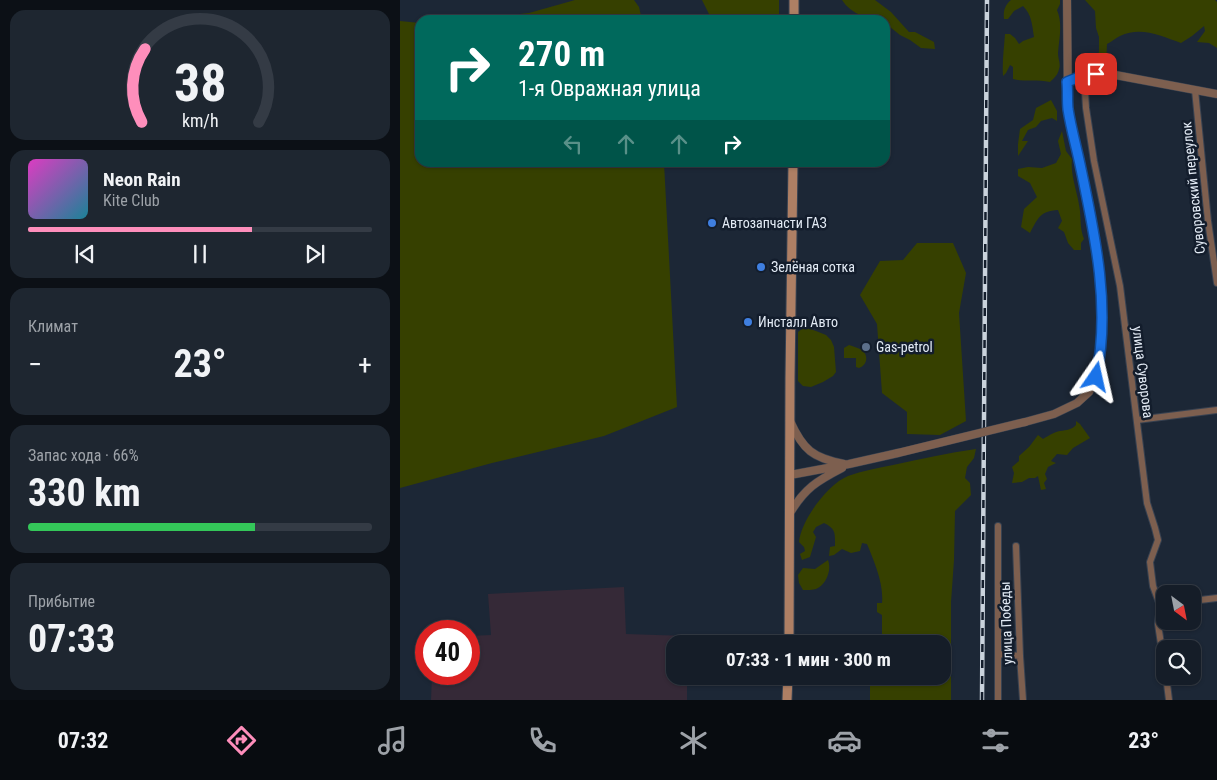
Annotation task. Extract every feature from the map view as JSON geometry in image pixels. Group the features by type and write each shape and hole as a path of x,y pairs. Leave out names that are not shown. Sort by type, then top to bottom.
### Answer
{"main road":[{"path":"794,0 794,15"},
{"path":"789,635 793,167"},
{"path":"787,700 788,685"}],"street":[{"path":"790,475 898,453 1054,414 1077,404 1089,392 1096,377 1101,356 1102,307 1096,248 1068,107 1067,3"},
{"path":"1067,86 1084,75 1110,74 1217,94"},
{"name":"улица Суворова","path":"1084,75 1086,108 1094,161 1120,286 1147,503 1158,540 1150,562 1153,586 1156,592"},
{"name":"Суворовский переулок","path":"1195,90 1208,221 1217,283"},
{"path":"1137,420 1217,410"},
{"path":"790,421 804,447 829,461 849,464"},
{"path":"790,512 807,489 822,478 849,464"},
{"path":"998,526 998,700"},
{"name":"улица Победы","path":"1016,546 1023,700"},
{"path":"1201,600 1217,598"},
{"path":"998,654 1020,656"},
{"path":"1167,685 1169,700"}],"shaded area":[{"path":"624,587 626,634 666,635 666,685 687,685 687,700 431,700 432,685 480,685 480,636 491,635 488,594"}],"green space":[{"path":"575,0 634,0 639,7 641,15 511,15 529,13"},
{"path":"702,0 779,0 779,15 710,15"},
{"path":"842,0 875,0 891,12 909,32 915,32 934,42 935,49 921,48 900,35 890,27 890,15 860,15"},
{"path":"1011,0 1060,0 1057,10 1060,26 1058,53 1060,67 1057,75 1050,82 1013,79 1013,67 1010,65 1003,76 1005,34 1010,34 1019,44 1034,37 1030,17 1023,6 1014,11 1008,19 1004,19 1005,8"},
{"path":"1085,0 1215,0 1217,2 1217,48 1209,43 1197,42 1205,31 1204,26 1181,43 1151,33 1136,32 1120,36 1107,44 1106,65 1096,62 1095,57 1099,52 1099,37 1096,28 1095,11"},
{"path":"400,21 415,22 415,167 664,167 677,407 604,436 492,463 400,488"},
{"path":"1051,100 1057,111 1057,121 1052,118 1041,121 1036,127 1028,130 1022,141 1028,141 1018,156 1020,129 1033,120 1036,108"},
{"path":"1062,131 1066,151 1072,159 1072,172 1084,239 1081,243 1081,250 1074,250 1068,243 1064,232 1058,228 1062,221 1058,210 1047,212 1040,216 1030,233 1021,227 1024,209 1037,197 1030,183 1018,176 1018,169 1028,167 1042,168 1056,163 1061,154 1058,141"},
{"path":"917,243 953,243 966,273 959,313 966,421 940,435 907,434 907,412 882,393 877,324 860,295 880,261 903,260"},
{"path":"803,328 826,335 834,347 836,372 823,382 811,387 803,386 798,381 798,332"},
{"path":"849,345 862,350 866,355 865,363 862,367 856,367 856,358 844,358 844,348"},
{"path":"1076,421 1090,438 1073,448 1067,455 1057,454 1051,461 1056,463 1048,467 1045,474 1047,479 1044,483 1046,489 1041,490 1038,476 1022,482 1012,483 1014,473 1012,467 1019,461 1019,456 1038,435 1043,439 1056,432 1069,430 1076,425"},
{"path":"976,449 974,458 967,467 965,478 970,483 971,495 955,511 951,635 882,635 882,615 877,612 877,603 882,603 881,588 878,573 867,544 862,543 860,551 851,553 842,549 829,556 830,547 835,546 835,535 833,529 824,523 816,527 813,532 816,537 810,557 802,560 800,554 805,551 799,542 801,533 817,504 840,480 876,468"},
{"path":"828,560 829,573 823,584 816,589 803,590 799,583 798,575 803,568 815,569"},
{"path":"870,685 951,685 951,700 870,700"}],"railway":[{"path":"982,700 987,0"}],"place":[{"name":"Автозапчасти ГАЗ","path":"712,223"},
{"name":"Зелёная сотка","path":"761,267"},
{"name":"Инсталл Авто","path":"748,322"},
{"name":"Gas-petrol","path":"866,347"}],"route":[{"path":"1096,74 1084,75 1067,82 1071,125 1096,248 1100,278 1102,334 1101,356 1096,377"}]}
